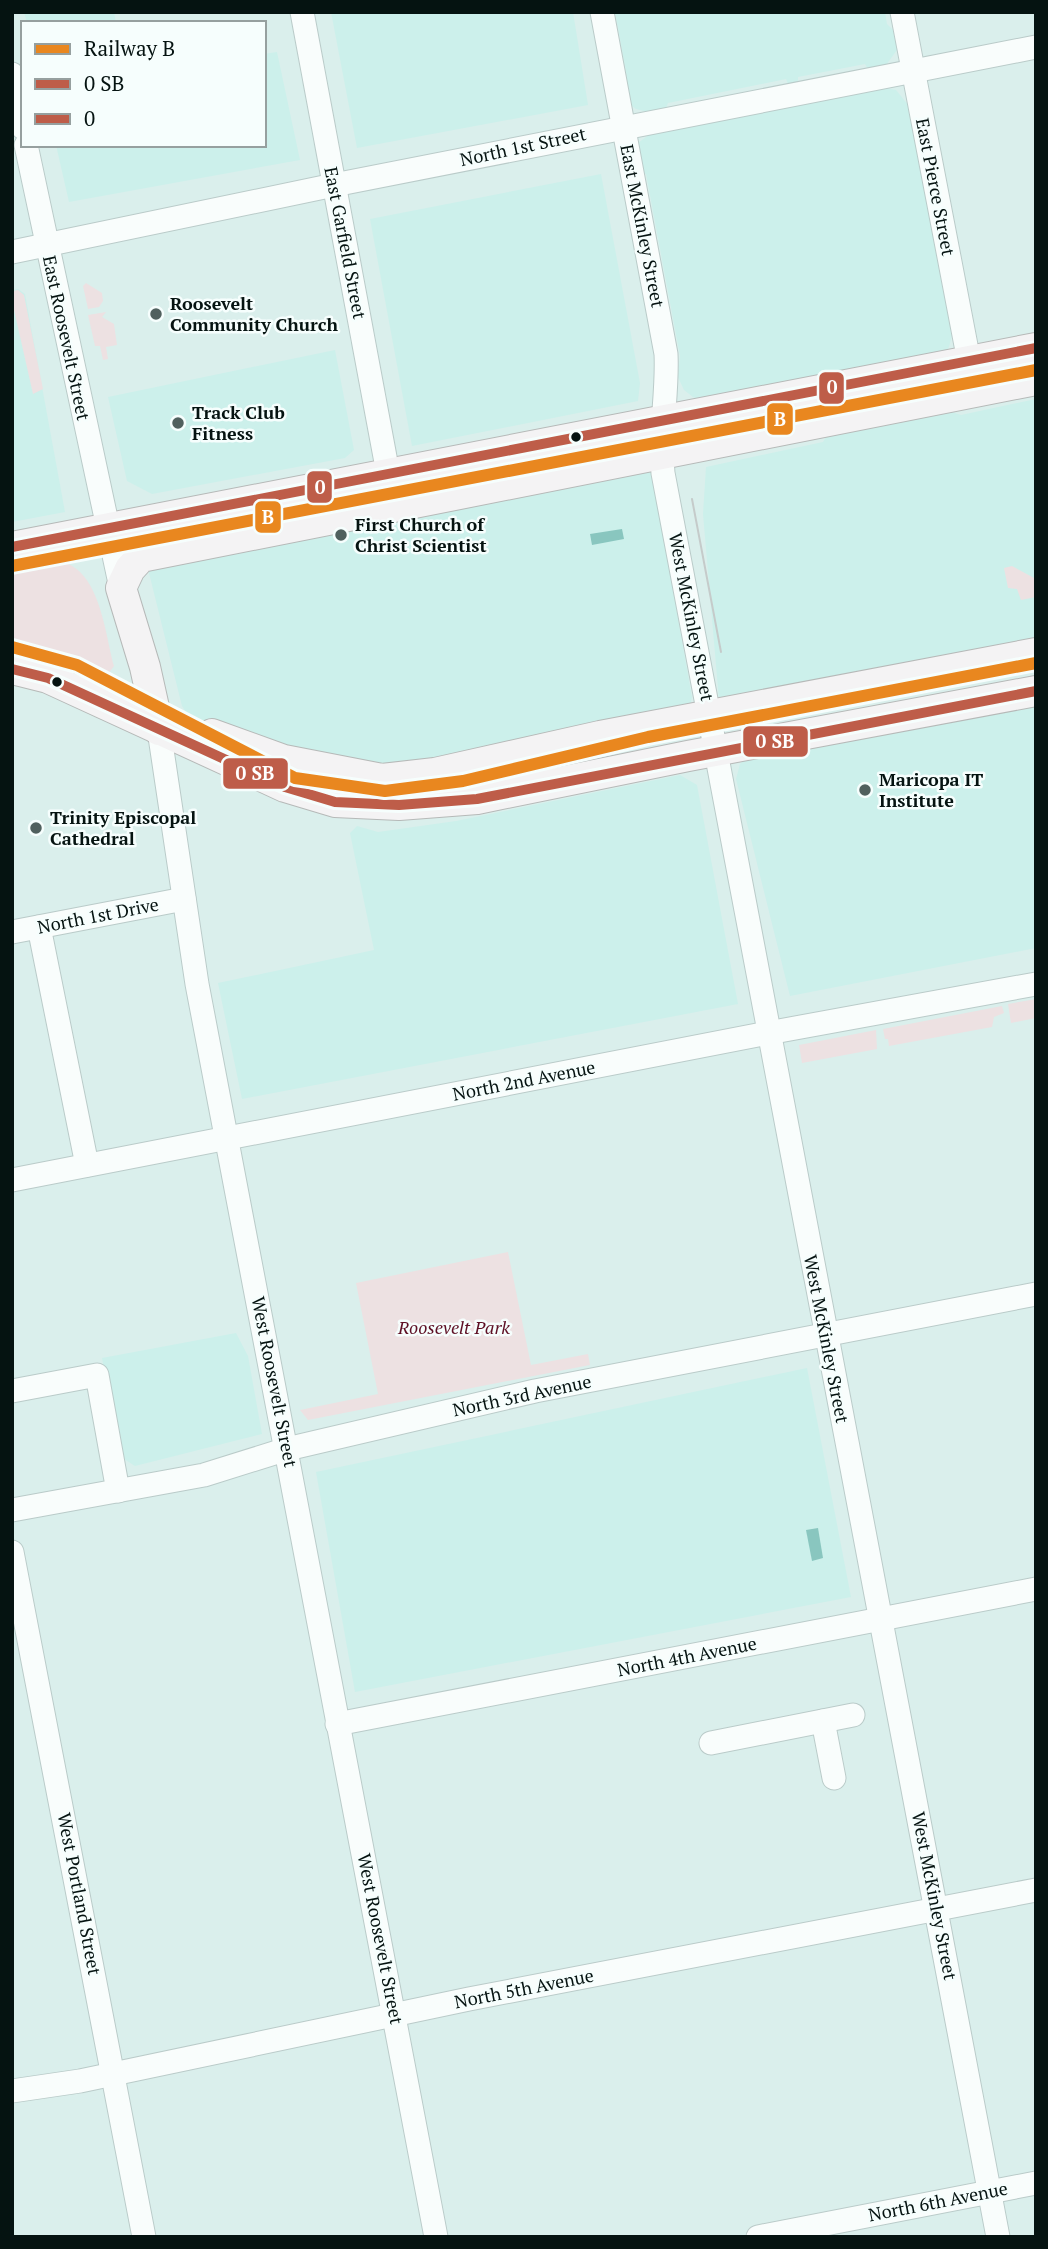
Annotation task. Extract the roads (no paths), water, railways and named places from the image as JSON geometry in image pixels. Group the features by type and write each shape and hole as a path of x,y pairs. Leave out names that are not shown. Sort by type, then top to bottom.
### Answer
{"main road":[{"path":"121,588 130,569 141,557 153,553 531,480 662,439 969,361 1036,348"},
{"path":"12,547 388,473 662,439 1036,380"},
{"path":"331,485 355,489 413,481 478,484 531,480"},
{"name":"West Roosevelt Street","path":"121,588 147,675 170,734"},
{"path":"170,734 211,734 284,760 382,779 435,773 710,715 1036,653"},
{"path":"12,669 48,678 295,790 335,802 399,805 477,799 716,750 1036,691"}],"street":[{"name":"East Garfield Street","path":"302,12 388,473"},
{"name":"East McKinley Street","path":"602,12 666,354 667,382 662,439"},
{"name":"East Pierce Street","path":"902,12 969,361"},
{"name":"North 1st Street","path":"12,252 334,185 1036,47"},
{"path":"12,74 21,118"},
{"name":"East Roosevelt Street","path":"26,147 108,530"},
{"name":"West McKinley Street","path":"662,439 768,1033 998,2237"},
{"name":"West Roosevelt Street","path":"108,530 121,588"},
{"name":"West Roosevelt Street","path":"170,734 184,899 337,1724 436,2237"},
{"name":"North 1st Drive","path":"13,929 39,927 184,899"},
{"path":"39,927 87,1165"},
{"name":"North 2nd Avenue","path":"12,1180 768,1033 1036,984"},
{"name":"North 3rd Avenue","path":"12,1510 204,1475 287,1448 535,1391 1036,1294"},
{"path":"12,1391 97,1375 118,1491"},
{"name":"West Portland Street","path":"12,1552 144,2237"},
{"name":"North 4th Avenue","path":"337,1724 1036,1589"},
{"path":"710,1743 853,1715"},
{"path":"823,1721 834,1779"},
{"name":"North 5th Avenue","path":"12,2091 113,2074 469,1999 1036,1890"},
{"name":"North 6th Avenue","path":"758,2237 1036,2183"}],"water":[{"path":"622,529 624,539 592,545 590,534"},
{"path":"818,1528 823,1558 812,1561 806,1530"}],"tram line":[{"path":"692,499 721,652"}],"rail line":[{"name":"B","path":"12,566 1036,370"},
{"name":"B","path":"12,647 77,665 295,778 385,791 463,781 648,737 1036,663"}],"place":[{"name":"Roosevelt Community Church","path":"156,314"},
{"name":"Track Club Fitness","path":"178,423"},
{"name":"First Church of Christ Scientist","path":"341,535"},
{"name":"Maricopa IT Institute","path":"865,790"},
{"name":"Trinity Episcopal Cathedral","path":"36,828"}],"park label":[{"name":"Roosevelt Park","path":"454,1328"}]}
